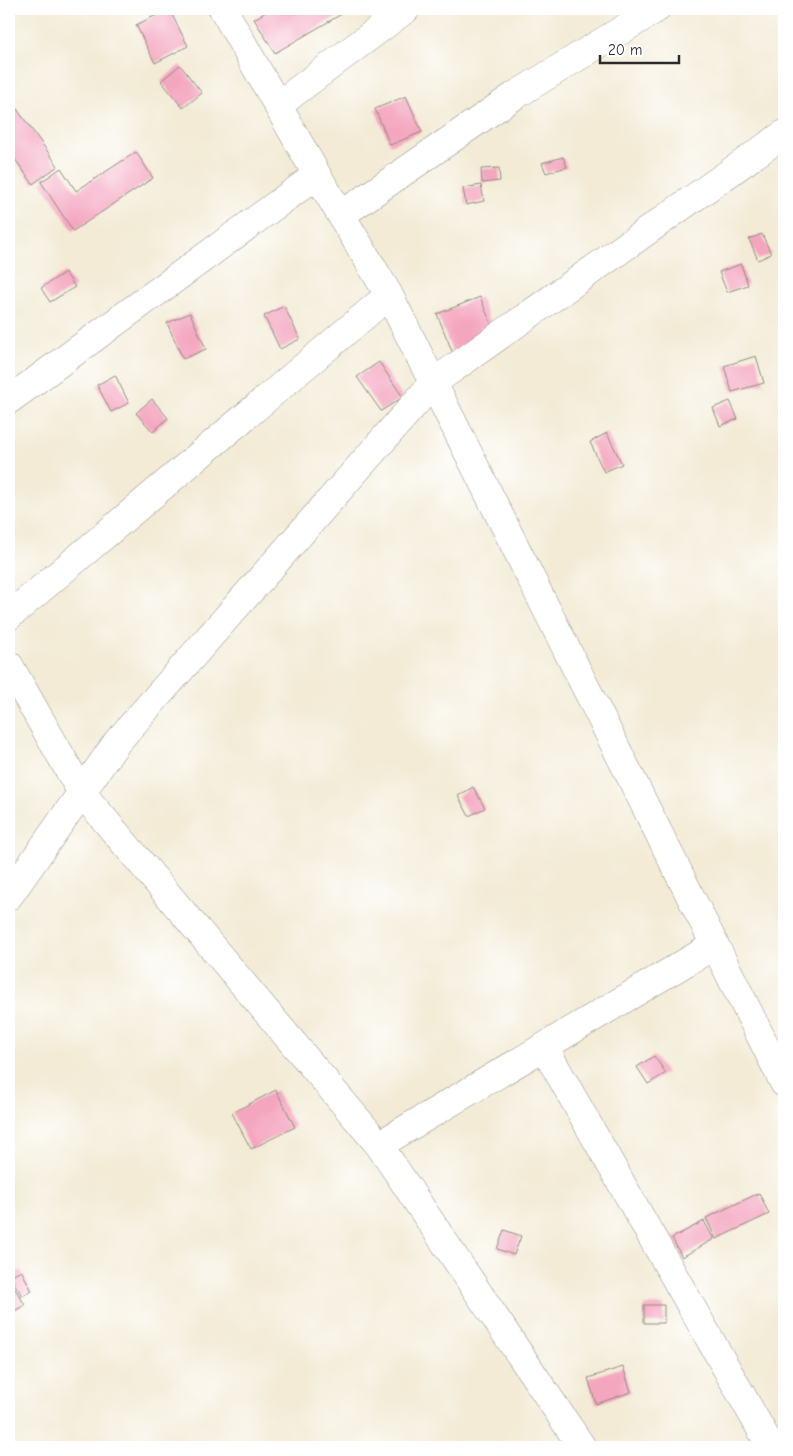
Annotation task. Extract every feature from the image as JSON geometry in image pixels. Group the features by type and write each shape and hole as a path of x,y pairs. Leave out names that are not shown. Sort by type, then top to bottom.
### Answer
{"street":[{"path":"223,9 317,175 389,295 784,1083"},
{"path":"278,106 406,9"},
{"path":"341,214 514,96 656,9"},
{"path":"9,896 117,742 434,382 784,134"},
{"path":"9,400 317,175"},
{"path":"9,616 389,295"},
{"path":"9,665 82,793 379,1145 582,1447"},
{"path":"379,1145 715,945"},
{"path":"544,1047 771,1447"}],"building":[{"path":"9,9 19,9 9,17"},
{"path":"169,9 188,46 155,63 136,25"},
{"path":"271,9 350,9 275,53 254,19"},
{"path":"180,65 202,93 183,108 161,81"},
{"path":"406,96 422,132 390,145 375,109"},
{"path":"9,98 58,166 33,184 9,151"},
{"path":"136,152 153,178 73,231 41,182 61,168 76,191"},
{"path":"563,157 567,167 546,173 542,163"},
{"path":"499,168 500,181 482,183 481,169"},
{"path":"481,185 484,201 466,205 463,188"},
{"path":"762,234 771,254 758,260 749,239"},
{"path":"741,264 748,285 727,292 719,272"},
{"path":"65,272 75,287 50,302 41,288"},
{"path":"480,297 497,338 454,356 437,314"},
{"path":"284,306 300,339 280,349 264,316"},
{"path":"190,313 206,349 183,359 167,323"},
{"path":"756,356 764,383 732,392 724,366"},
{"path":"379,362 403,397 381,411 357,377"},
{"path":"115,375 129,403 111,412 97,385"},
{"path":"152,399 168,418 153,432 136,413"},
{"path":"730,401 738,419 720,426 713,408"},
{"path":"607,433 622,464 604,472 590,442"},
{"path":"473,787 485,808 469,816 458,796"},
{"path":"654,1056 666,1073 648,1084 637,1067"},
{"path":"276,1090 295,1127 251,1149 232,1113"},
{"path":"759,1193 769,1214 716,1239 706,1218"},
{"path":"704,1221 714,1239 682,1257 672,1238"},
{"path":"504,1230 521,1236 514,1255 497,1249"},
{"path":"21,1270 32,1291 22,1296 10,1276"},
{"path":"9,1279 25,1305 9,1314"},
{"path":"644,1305 664,1305 664,1323 644,1323"},
{"path":"623,1367 631,1392 596,1404 588,1378"}]}
